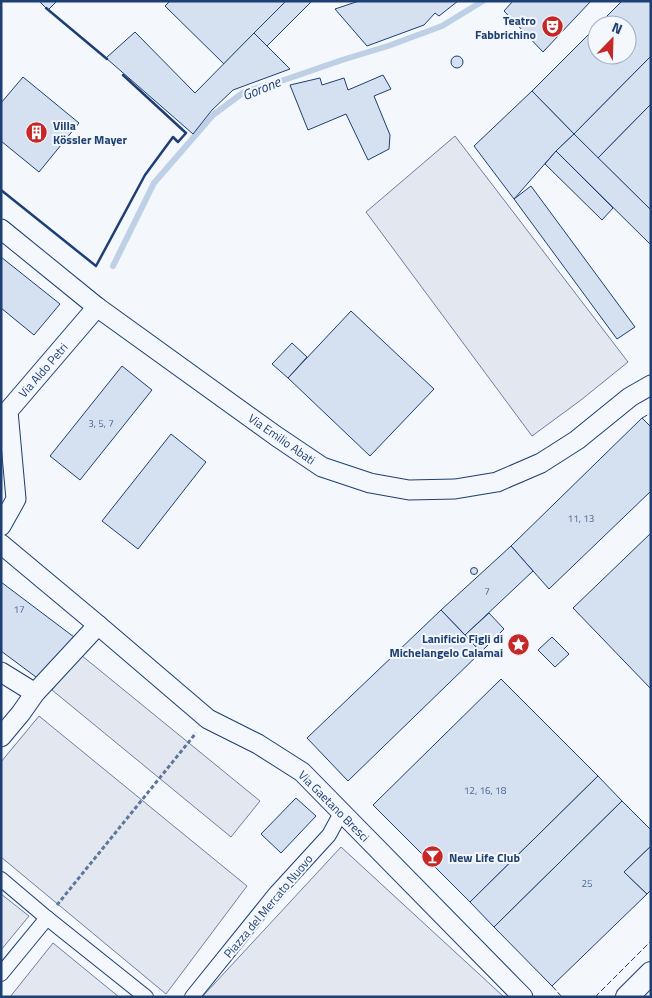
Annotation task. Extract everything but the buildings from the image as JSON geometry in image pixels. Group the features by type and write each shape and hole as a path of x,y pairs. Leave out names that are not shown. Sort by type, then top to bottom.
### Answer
{"street":[{"name":"Via Emilio Abati","path":"1,229 97,307 276,436 322,467 370,483 409,490 455,489 497,482 541,463 576,440 630,397 651,384"},
{"name":"Via Aldo Petri","path":"1,526 16,499 5,409 97,307"},
{"name":"Via Gaetano Bresci","path":"1,544 208,719 258,744 302,772 523,997"},
{"path":"1,737 35,693 98,625"},
{"path":"1,672 35,693"},
{"name":"Piazza del Mercato Nuovo","path":"192,997 275,894 329,835 341,813"},
{"path":"1,879 146,997"},
{"path":"1,974 47,918"},
{"path":"626,997 651,974"}],"path":[{"path":"47,918 208,719"}],"shaded area":[{"path":"455,136 628,362 532,436 366,212"},
{"path":"81,655 260,801 231,837 52,690"},
{"path":"39,716 247,886 166,994 1,857 1,762"},
{"path":"341,847 504,997 202,997"},
{"path":"1,894 29,916 1,950"},
{"path":"53,943 119,997 10,997"}],"waterway":[{"name":"Gorone","path":"113,266 154,183 213,115 244,92 388,46 442,26 483,1"}],"fence":[{"path":"642,418 651,413"},
{"path":"595,997 651,941"},
{"path":"552,986 562,997"}],"wall":[{"path":"46,8 107,59"},
{"path":"1,190 96,266 145,175 173,137 178,142 186,133 123,75"}],"place":[{"name":"Teatro Fabbrichino","path":"552,27"},
{"name":"Villa Kössler Mayer","path":"37,132"},
{"name":"Lanificio Figli di Michelangelo Calamai","path":"519,645"},
{"name":"New Life Club","path":"433,857"}]}
